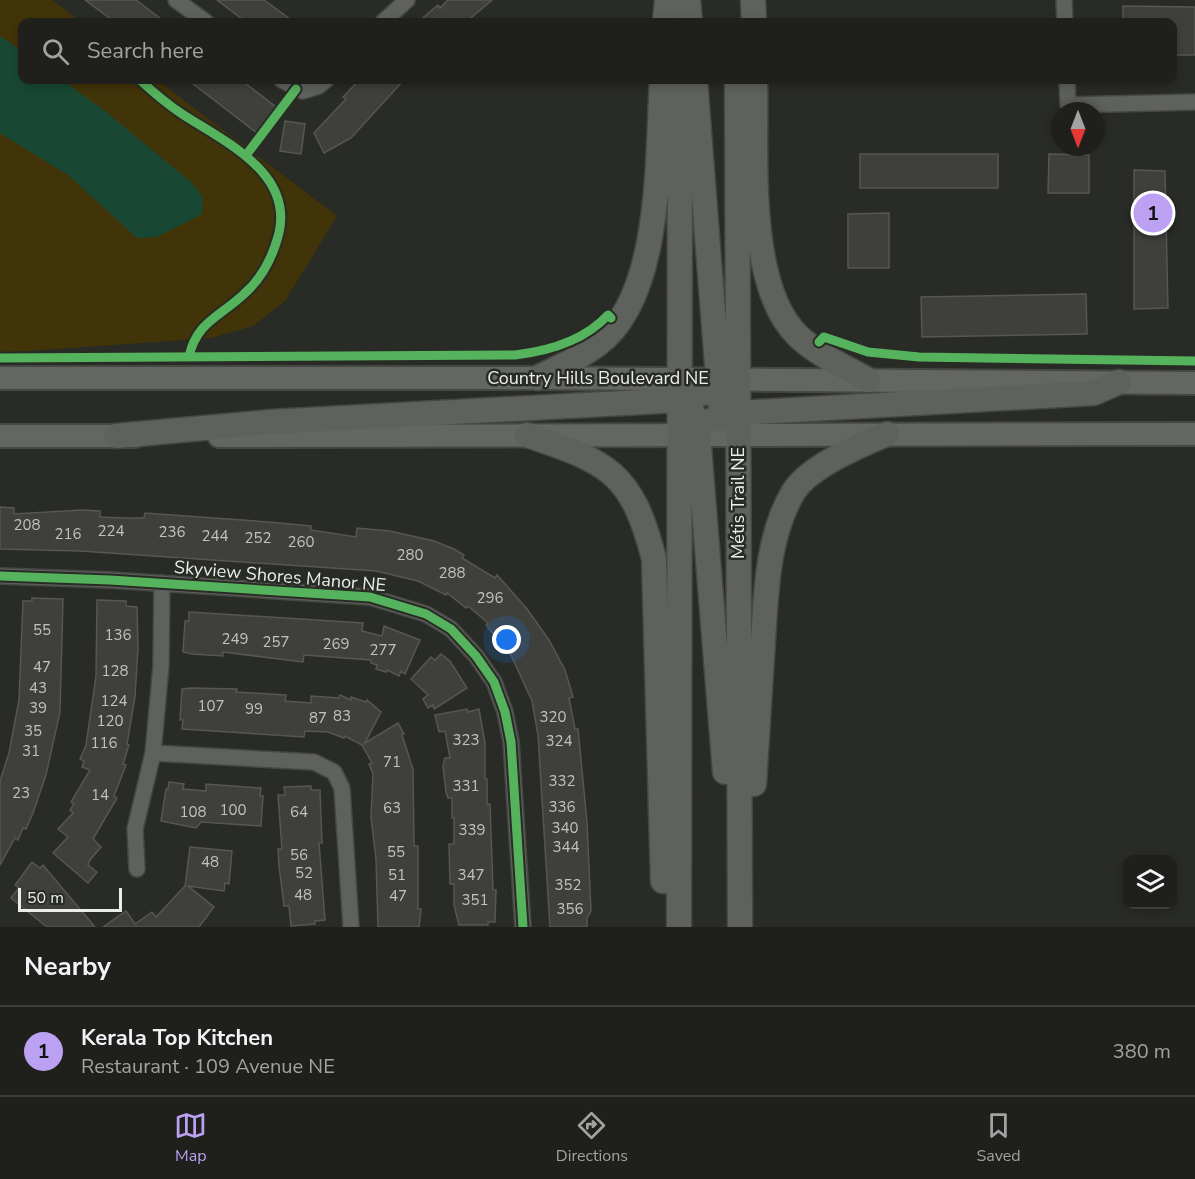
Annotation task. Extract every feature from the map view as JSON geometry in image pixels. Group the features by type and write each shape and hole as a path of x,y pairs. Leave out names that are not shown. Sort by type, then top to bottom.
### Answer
{"main road":[{"path":"665,18 667,0"},
{"path":"679,0 680,18"},
{"path":"688,0 690,18"},
{"path":"737,0 737,18"},
{"path":"753,0 754,18"},
{"path":"537,378 599,344 618,323 635,298 644,268 654,202 662,84"},
{"path":"680,84 683,392 692,431 738,927"},
{"path":"695,84 724,383"},
{"name":"Métis Trail NE","path":"737,84 724,383 734,421 738,927"},
{"path":"755,84 761,244 768,284 778,311 798,336 814,349 868,380"},
{"name":"Country Hills Boulevard NE","path":"0,378 537,378 683,392"},
{"path":"116,436 270,422 683,392 724,383 868,380 1195,383"},
{"path":"0,436 527,435 692,431 734,421 1094,393 1119,382"},
{"path":"734,421 887,434 1195,434"},
{"path":"679,927 692,431"},
{"path":"744,927 766,603 774,544 783,515 795,489 830,460 887,434"},
{"path":"527,435 581,453 615,474 631,495 645,524 654,559 665,927"}],"street":[{"path":"176,0 201,18"},
{"path":"387,18 407,0"},
{"path":"1064,0 1065,18"},
{"path":"290,84 303,91 321,84"},
{"path":"1067,84 1068,105 1195,102"},
{"name":"Skyview Shores Manor NE","path":"0,576 162,583 370,597 426,614 451,629 482,664 494,682 505,711 511,742 523,927"},
{"path":"137,869 135,829 153,753 161,666 162,583"},
{"path":"153,753 314,762 334,772 342,788 351,927"}],"shaded area":[{"path":"0,0 52,0 77,18 18,18 18,84 162,84 337,216 285,301 253,326 211,338 0,353"},
{"path":"0,36 18,48 18,84 68,84 105,111 192,183 203,198 202,214 157,237 137,238 68,175 0,133"}],"building":[{"path":"85,0 136,0 160,18 110,18"},
{"path":"217,0 264,0 289,18 241,18"},
{"path":"448,0 492,0 471,18 423,18 438,5 440,8"},
{"path":"1123,6 1195,7 1195,55 1177,55 1177,18 1123,18"},
{"path":"193,84 246,84 276,107 257,133"},
{"path":"355,84 400,84 351,138 324,153 314,133 346,99 343,97"},
{"path":"285,121 305,124 301,154 280,151"},
{"path":"860,154 998,154 998,188 860,188"},
{"path":"1049,154 1051,156 1089,156 1089,193 1048,193"},
{"path":"1134,170 1165,171 1168,308 1134,309"},
{"path":"889,213 889,268 848,268 848,214"},
{"path":"1086,294 1087,334 922,337 921,297"},
{"path":"0,507 14,508 14,514 82,510 100,511 100,517 144,518 145,513 268,522 311,526 311,530 356,537 357,528 390,531 434,541 454,549 464,555 462,558 495,578 497,575 527,609 549,640 565,670 573,697 569,698 575,729 578,729 587,822 591,911 587,918 587,927 550,927 538,735 532,701 511,655 486,625 488,623 468,606 466,608 447,593 446,595 418,581 376,571 80,551 0,549"},
{"path":"32,598 63,599 60,712 46,775 33,813 26,829 23,828 18,840 15,838 0,865 0,781 9,753 19,700 23,601 32,601"},
{"path":"97,600 126,601 126,606 137,607 138,648 135,697 127,744 129,745 123,764 126,765 114,796 117,798 93,839 101,847 88,865 97,872 88,883 53,853 68,837 58,829 73,813 70,810 74,804 71,802 90,770 82,767 84,761 80,759 86,745 96,676"},
{"path":"189,612 363,623 362,631 382,636 384,626 420,640 405,674 401,671 399,676 387,670 386,672 376,669 377,665 371,663 371,660 304,655 303,662 223,652 223,656 192,654 183,652 185,621 189,621"},
{"path":"441,654 450,661 467,688 434,709 433,705 428,708 423,699 428,695 411,679 431,657 435,660"},
{"path":"182,689 237,689 236,692 286,695 285,701 311,703 311,696 339,698 340,695 351,700 351,697 366,702 367,700 381,712 365,743 398,723 404,734 402,735 413,769 414,846 418,846 418,909 421,909 419,927 378,927 376,859 371,817 373,774 369,764 372,763 362,745 345,736 344,738 328,732 305,731 304,737 182,729 183,720 180,720"},
{"path":"467,709 468,712 479,709 485,743 485,779 487,779 487,804 490,804 493,890 496,890 495,922 488,922 488,925 459,925 454,905 454,884 450,884 449,844 454,844 454,818 452,818 452,798 448,798 446,792 443,766 445,758 450,758 445,731 439,732 435,715"},
{"path":"169,782 184,784 183,789 206,791 206,784 261,788 260,796 263,796 261,826 201,822 196,828 161,821"},
{"path":"311,786 311,790 320,790 322,843 319,843 325,920 315,921 315,924 291,926 289,906 284,906 279,866 278,849 282,849 278,795 285,795 284,787"},
{"path":"190,847 232,851 229,884 225,883 224,891 188,886 214,907 199,927 103,927 126,911 135,924 152,912 156,917 185,886"},
{"path":"32,862 40,868 43,865 95,927 47,927 11,898 19,888 15,885"}],"cycle path":[{"path":"145,84 171,106 237,149 254,164 268,179 277,197 281,217 277,240 264,269 244,294 203,327 192,345 189,357"},
{"path":"247,154 296,89"},
{"path":"0,358 515,355 540,351 565,343 588,332 608,315 611,318"},
{"path":"819,342 824,337 868,352 919,357 1195,361"},
{"path":"0,576 110,580 370,597 426,614 451,629 476,656 494,682 505,712 511,742 523,927"}],"place":[{"name":"Kerala Top Kitchen","path":"1153,213"}]}
